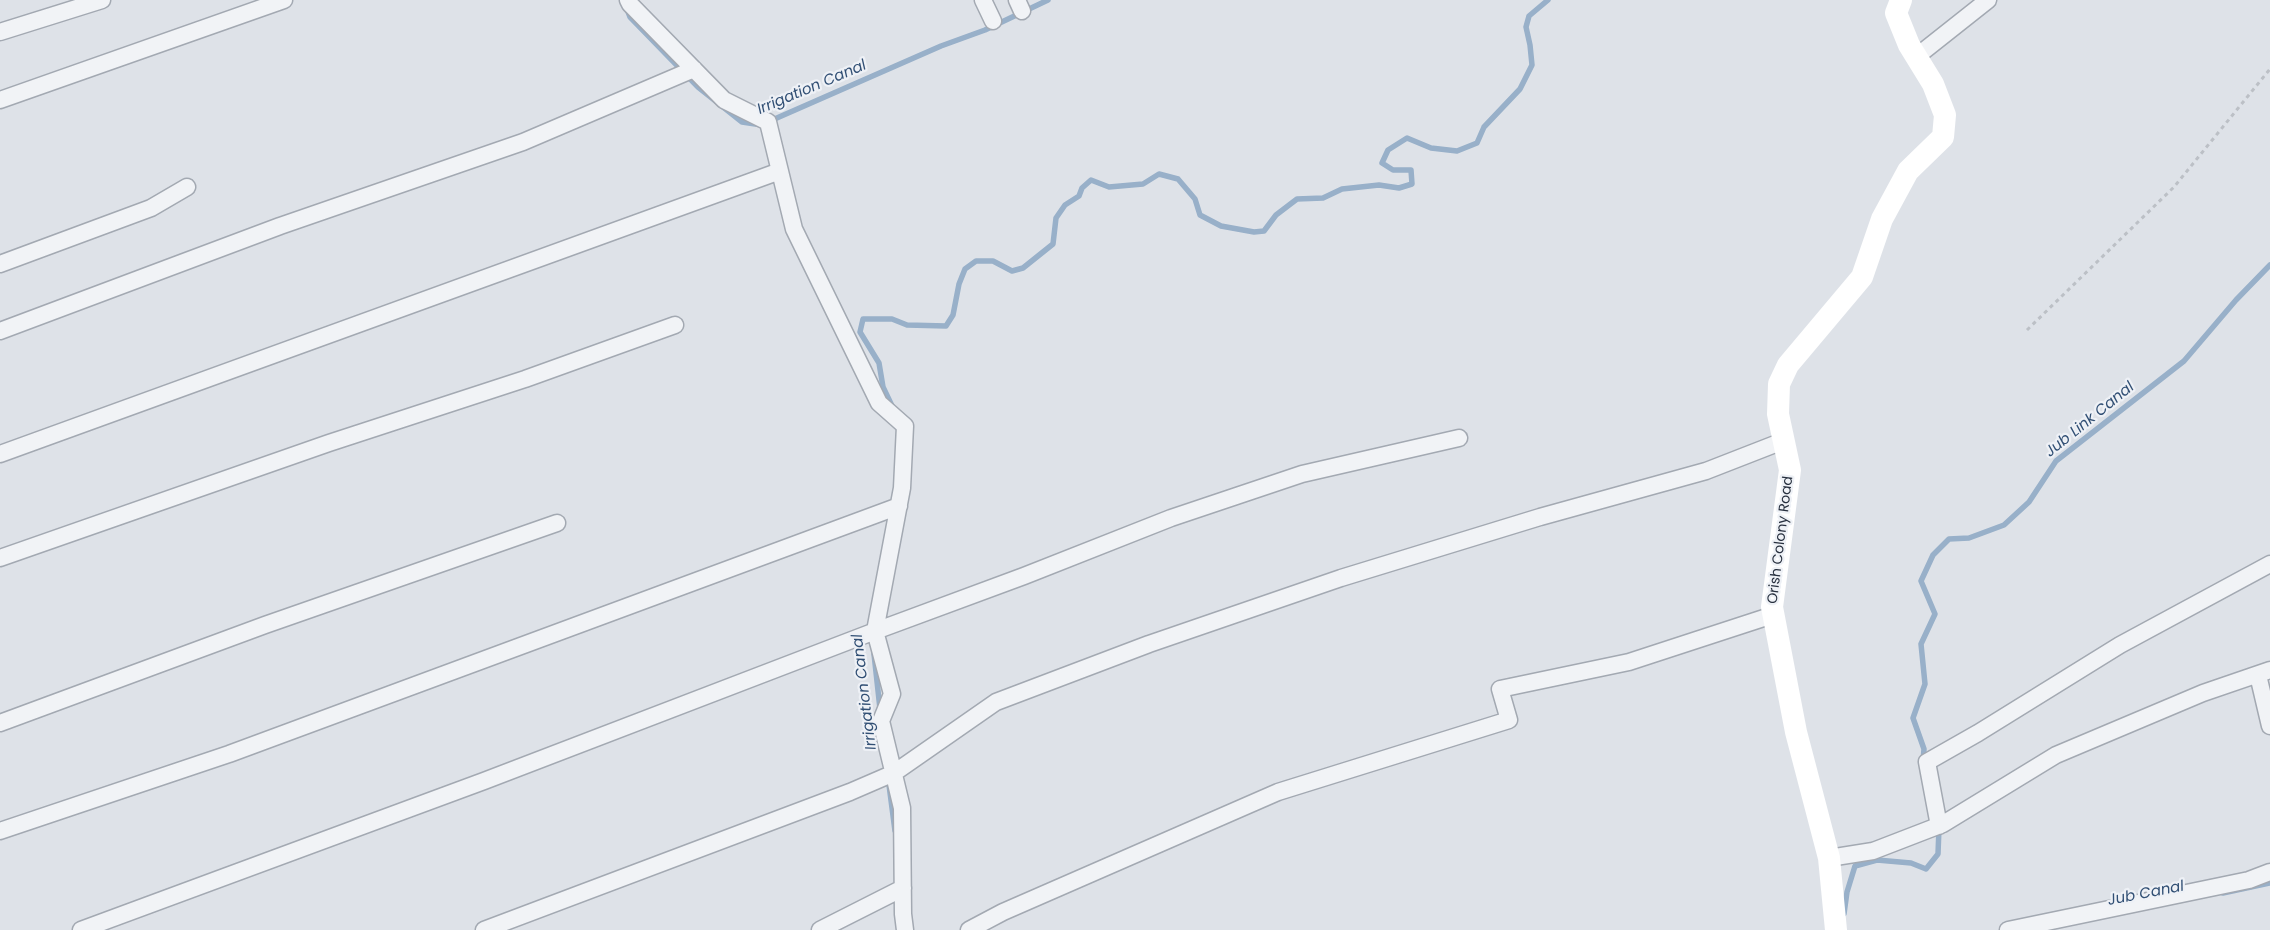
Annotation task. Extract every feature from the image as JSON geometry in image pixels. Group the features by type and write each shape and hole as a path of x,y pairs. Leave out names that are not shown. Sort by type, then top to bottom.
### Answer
{"street":[{"path":"0,32 102,0"},
{"path":"0,100 284,0"},
{"path":"628,0 724,100 768,122 794,229 798,238 879,403 905,426 902,488 875,631 892,694 881,721 902,808 905,930"},
{"path":"983,0 993,21"},
{"name":"Orish Colony Road","path":"1836,930 1829,858 1796,732 1772,607 1790,470 1778,414 1779,384 1788,365 1862,277 1882,218 1908,171 1943,137 1945,115 1933,84 1909,46 1896,13 1901,0"},
{"path":"1916,57 1988,0"},
{"path":"0,331 280,226 523,142 694,69"},
{"path":"0,454 780,171"},
{"path":"0,264 151,208 187,187"},
{"path":"0,558 328,443 525,380 675,325"},
{"path":"81,930 493,778 875,631 1024,576 1171,518 1302,474 1459,438"},
{"path":"484,930 850,792 894,773 996,702 1149,644 1351,576 1540,517 1706,471 1783,441"},
{"path":"0,831 229,754 899,506"},
{"path":"0,723 265,625 557,523"},
{"path":"1939,826 1927,762 1978,733 2120,645 2270,564"},
{"path":"969,930 1003,912 1278,792 1509,720 1500,689 1629,662 1774,615"},
{"path":"1829,858 1873,851 1939,826 2056,755 2203,693 2264,673 2270,726"},
{"path":"2008,930 2249,880 2270,872"},
{"path":"820,930 903,888"}],"path":[{"path":"2027,330 2174,188 2270,70"}],"waterway":[{"name":"Irrigation Canal","path":"770,121 941,46 985,30 1048,0"},
{"name":"Irrigation Canal","path":"893,408 883,387 879,363 860,332 863,319 892,319 907,325 946,326 953,315 959,284 965,269 976,261 993,261 1012,271 1023,268 1053,244 1056,218 1065,205 1079,196 1082,188 1091,180 1109,187 1143,184 1159,174 1178,179 1195,199 1200,215 1221,226 1254,232 1264,231 1276,215 1297,199 1323,198 1342,189 1379,185 1399,188 1412,184 1411,170 1393,170 1382,163 1388,150 1407,138 1431,148 1457,151 1477,143 1484,127 1520,89 1532,65 1526,27 1529,16 1548,0"},
{"name":"Irrigation Canal","path":"627,9 630,17 698,87 742,122 762,125"},
{"name":"Jub Link Canal","path":"1923,761 1924,749 1913,718 1925,684 1921,644 1935,614 1921,581 1933,555 1949,539 1969,538 2004,525 2029,502 2056,461 2184,361 2236,300 2270,265"},
{"name":"Irrigation Canal","path":"874,654 880,709"},
{"name":"Irrigation Canal","path":"889,785 895,831"},
{"name":"Jub Link Canal","path":"1844,914 1847,892 1855,866 1877,860 1911,863 1926,869 1938,854 1939,828"},
{"name":"Jub Canal","path":"2223,893 2270,883"}]}
